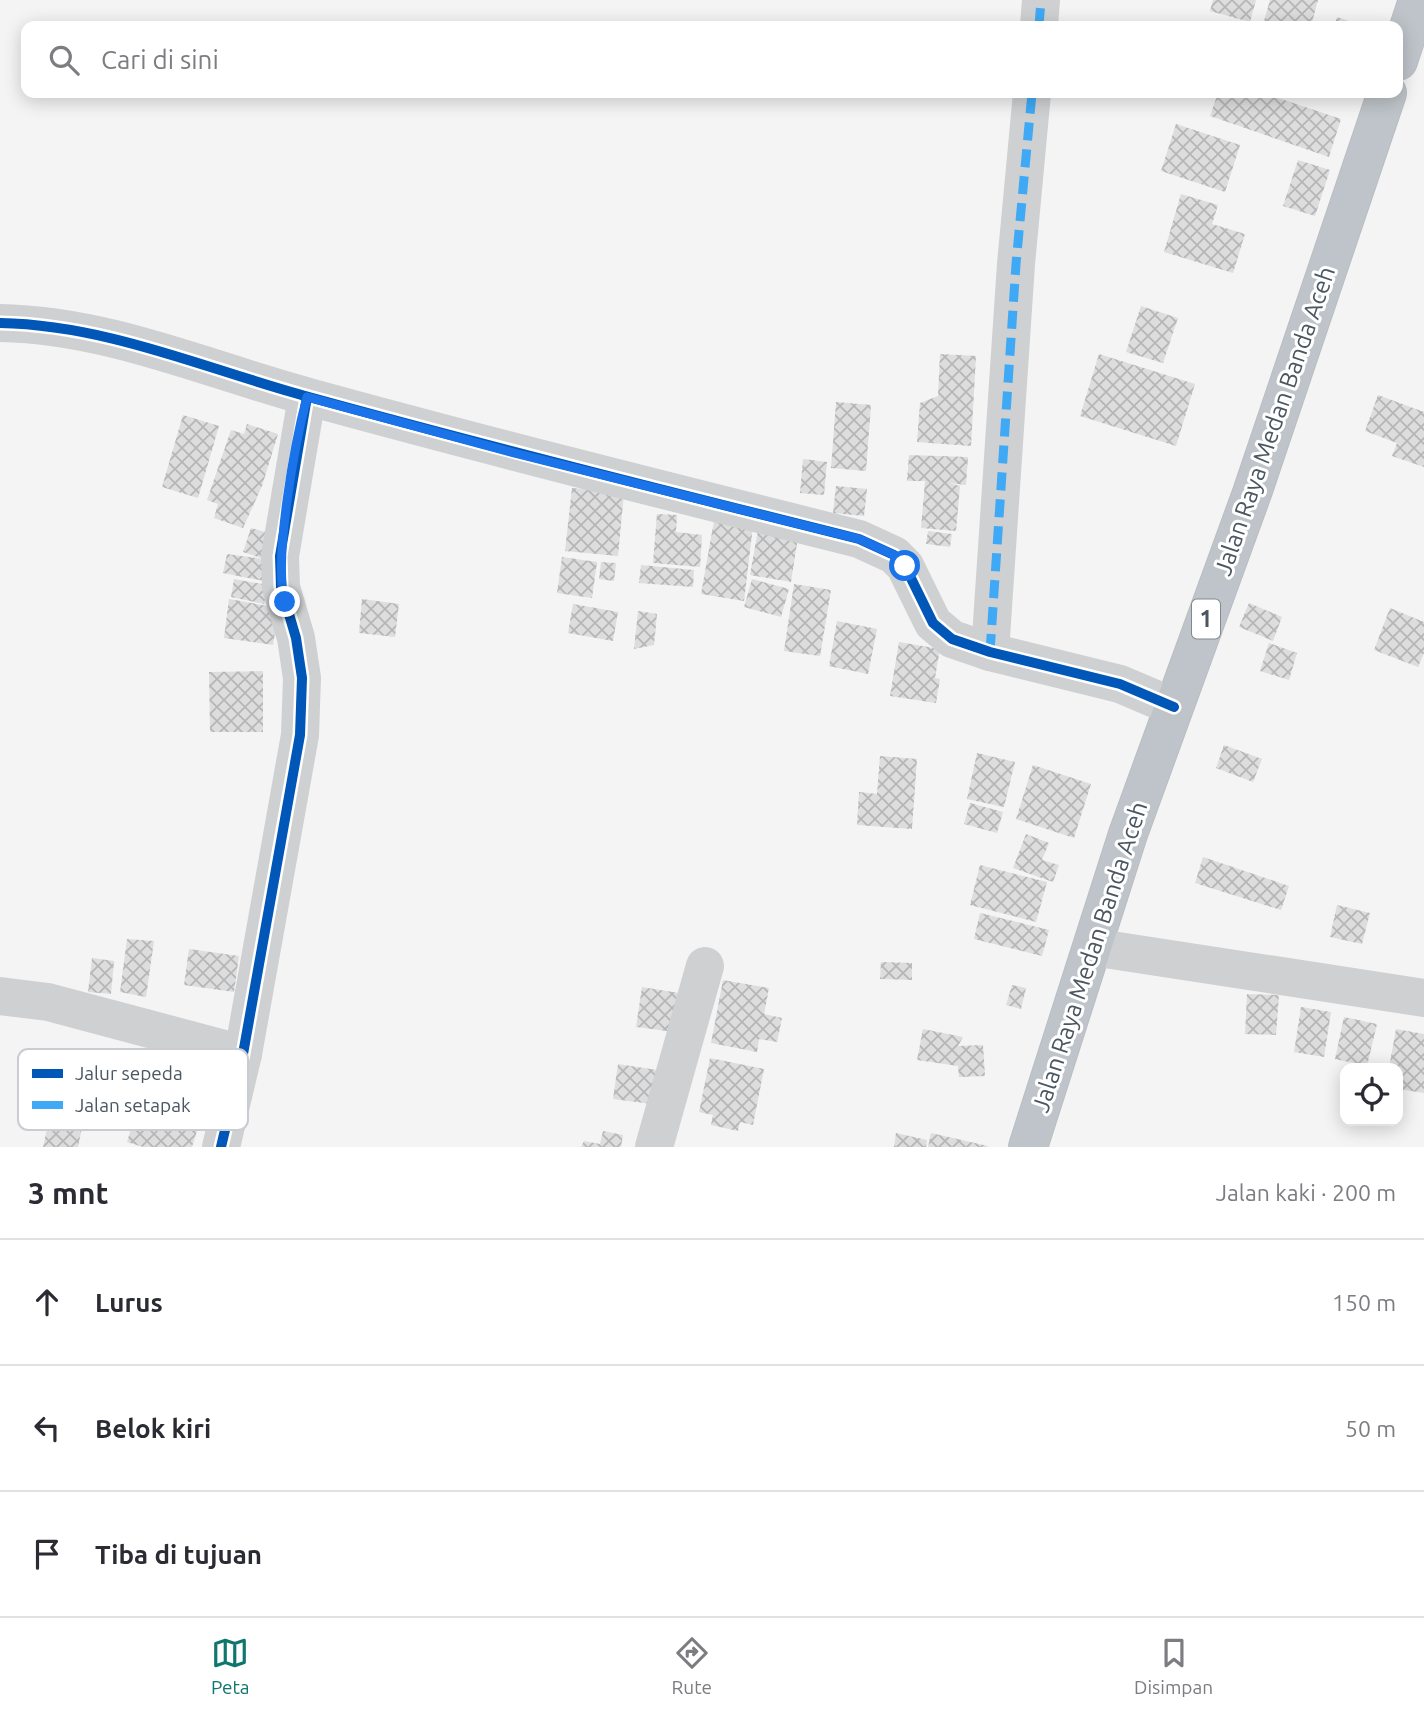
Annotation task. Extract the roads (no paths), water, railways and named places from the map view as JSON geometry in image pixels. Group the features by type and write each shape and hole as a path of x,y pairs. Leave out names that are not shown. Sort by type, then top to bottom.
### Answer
{"highway":[{"path":"1403,49 1418,12"},
{"name":"Jalan Raya Medan Banda Aceh","path":"1028,1147 1092,947 1174,707 1252,493 1385,98"}],"street":[{"path":"1039,21 1041,0"},
{"path":"990,652 1016,264 1032,98"},
{"path":"0,323 51,326 112,337 307,397 514,453 859,539 894,555 905,566 933,623 952,639 990,652 1119,684 1174,707"},
{"path":"244,1049 300,735 302,678 296,638 281,587 280,556 307,397"},
{"path":"1092,947 1424,998"},
{"path":"654,1147 705,966"},
{"path":"0,996 48,1002 224,1049"}]}
